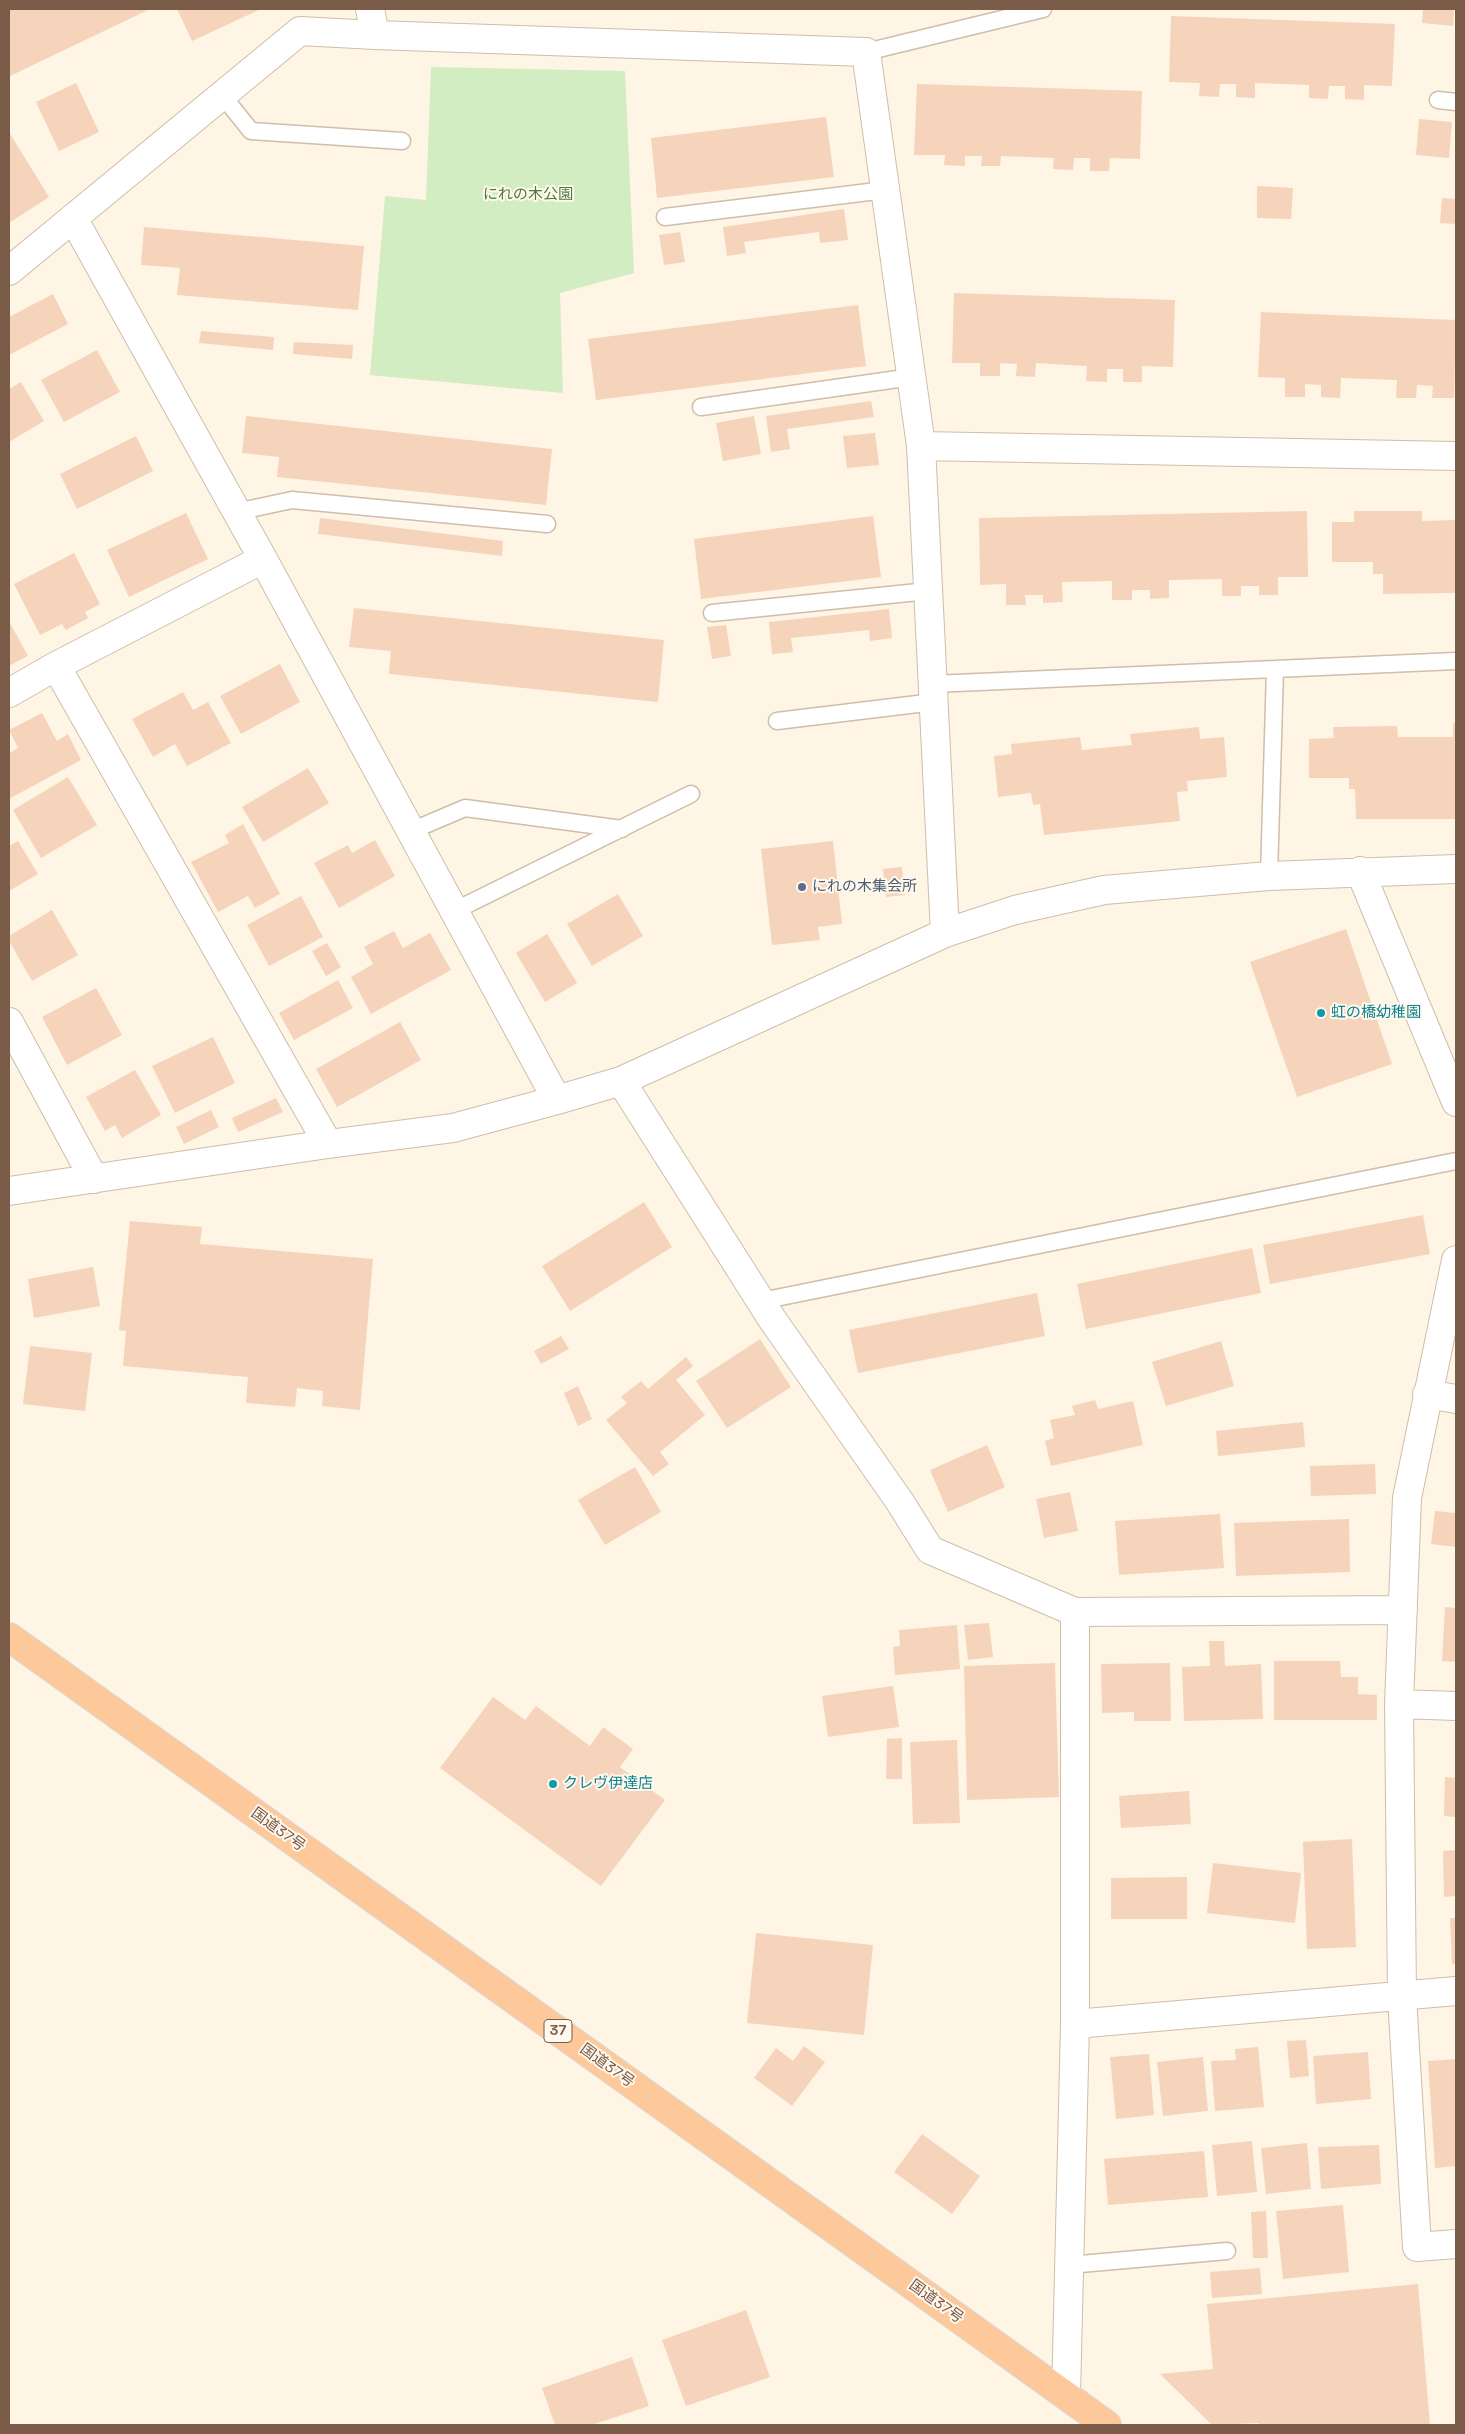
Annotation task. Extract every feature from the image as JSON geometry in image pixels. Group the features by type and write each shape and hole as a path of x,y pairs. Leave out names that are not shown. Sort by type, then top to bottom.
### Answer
{"highway":[{"name":"国道37号","path":"9,1637 1107,2425"}],"street":[{"path":"370,9 375,36"},
{"path":"9,271 300,31 375,36 866,52 921,446 945,933"},
{"path":"73,218 263,559 557,1100"},
{"path":"921,446 1456,456"},
{"path":"9,693 56,666 263,559"},
{"path":"56,666 328,1144"},
{"path":"9,1191 328,1144 453,1128 557,1100 621,1081 945,933 1015,910 1104,890 1270,876 1360,871 1456,869"},
{"path":"1360,871 1456,1102"},
{"path":"9,1022 94,1179"},
{"path":"621,1081 760,1302 900,1502 930,1550 1075,1612 1403,1610"},
{"path":"1456,1260 1407,1498 1399,1704 1402,1997 1417,2247 1456,2244"},
{"path":"1427,1394 1456,1399"},
{"path":"1066,2396 1075,2024 1075,1612"},
{"path":"1399,1704 1456,1706"},
{"path":"1075,2024 1456,1992"}],"lane":[{"path":"866,52 1043,9"},
{"path":"222,95 250,131 402,141"},
{"path":"1438,100 1456,102"},
{"path":"665,217 885,190"},
{"path":"701,407 912,377"},
{"path":"236,512 292,500 547,524"},
{"path":"712,613 928,591"},
{"path":"777,721 933,693 1275,668 1456,661"},
{"path":"1270,876 1275,668"},
{"path":"454,911 691,794"},
{"path":"411,832 465,808 622,829"},
{"path":"760,1302 1456,1161"},
{"path":"1069,2265 1226,2252"}],"green space":[{"name":"にれの木公園","path":"431,67 625,71 634,273 560,293 563,393 370,375 385,196 426,200"}],"building":[{"path":"9,9 150,9 10,76"},
{"path":"177,9 261,9 192,41"},
{"path":"1423,9 1454,9 1453,26 1422,23"},
{"path":"1171,16 1395,24 1392,86 1364,85 1364,100 1345,99 1345,86 1329,86 1328,99 1309,98 1309,85 1255,83 1255,98 1236,97 1236,84 1220,84 1219,97 1199,96 1200,83 1169,82"},
{"path":"76,83 99,132 59,151 36,102"},
{"path":"917,84 1142,91 1140,159 1110,158 1109,171 1090,171 1090,158 1074,158 1073,170 1053,169 1054,158 1001,156 1000,166 981,166 982,156 965,156 965,166 944,165 945,155 914,155"},
{"path":"826,117 834,177 657,198 651,138"},
{"path":"1419,119 1452,122 1449,158 1416,155"},
{"path":"9,132 49,197 9,223"},
{"path":"1257,186 1293,188 1291,219 1257,218"},
{"path":"1442,198 1456,199 1456,224 1440,223"},
{"path":"844,209 848,240 820,243 819,232 744,242 746,253 727,256 723,227"},
{"path":"144,227 364,246 358,310 177,295 180,268 141,265"},
{"path":"680,232 685,262 664,265 659,235"},
{"path":"954,293 1175,300 1173,367 1142,366 1142,382 1123,382 1123,369 1107,369 1107,382 1086,381 1087,366 1036,363 1035,377 1016,376 1017,364 1000,363 1000,376 980,376 980,363 952,363"},
{"path":"53,294 68,324 9,355 9,317"},
{"path":"858,305 866,366 596,400 588,339"},
{"path":"1261,312 1456,320 1454,398 1432,398 1433,386 1417,385 1416,398 1396,398 1397,380 1341,378 1340,398 1321,397 1321,385 1305,384 1305,397 1285,397 1285,378 1258,377"},
{"path":"201,331 274,337 273,350 199,343"},
{"path":"294,342 353,345 352,359 293,354"},
{"path":"97,350 120,392 64,422 41,380"},
{"path":"21,382 44,421 9,442 9,389"},
{"path":"871,401 874,417 787,429 790,449 771,452 766,416"},
{"path":"246,416 552,449 546,505 277,477 279,457 242,453"},
{"path":"754,416 761,454 723,461 716,423"},
{"path":"875,433 879,465 847,468 843,436"},
{"path":"136,436 153,471 77,509 60,474"},
{"path":"1307,511 1308,577 1278,577 1278,595 1259,595 1259,586 1241,586 1241,596 1222,596 1222,579 1169,580 1169,598 1150,599 1150,590 1132,590 1132,600 1112,600 1112,581 1062,582 1063,602 1043,603 1043,595 1025,595 1026,605 1006,605 1006,584 980,585 979,518"},
{"path":"1354,511 1422,511 1422,521 1456,520 1456,593 1383,594 1383,574 1373,574 1373,562 1332,562 1332,522 1354,522"},
{"path":"186,513 208,559 129,597 107,550"},
{"path":"873,516 881,577 701,599 694,539"},
{"path":"320,518 503,541 502,556 318,534"},
{"path":"74,553 100,604 85,612 88,618 66,630 62,624 40,635 14,584"},
{"path":"354,608 664,640 658,702 389,674 391,651 349,647"},
{"path":"889,609 892,638 870,641 869,630 791,638 793,652 772,654 769,622"},
{"path":"9,623 28,656 9,666"},
{"path":"726,625 731,656 712,659 707,627"},
{"path":"280,664 300,702 241,734 220,696"},
{"path":"183,692 193,710 208,702 231,743 187,766 175,744 153,757 132,719"},
{"path":"42,713 57,741 68,734 81,760 9,799 9,753 18,748 9,730"},
{"path":"1453,723 1456,723 1456,819 1356,819 1355,789 1349,789 1349,778 1309,778 1309,739 1334,738 1333,727 1397,726 1398,737 1453,737"},
{"path":"1199,727 1200,739 1224,737 1227,777 1187,781 1188,791 1177,792 1180,821 1044,835 1040,804 1033,805 1031,793 998,797 994,756 1012,754 1011,744 1080,737 1082,750 1132,745 1130,734"},
{"path":"308,768 329,803 263,842 242,807"},
{"path":"68,777 97,825 41,858 13,810"},
{"path":"243,824 280,894 255,908 248,896 218,912 191,862 229,843 225,835"},
{"path":"375,840 395,876 339,908 314,863 348,845 352,853"},
{"path":"18,841 38,874 9,891 9,846"},
{"name":"にれの木集会所","path":"833,841 842,924 818,927 820,940 772,945 761,849"},
{"path":"902,867 905,895 886,897 883,869"},
{"path":"618,894 643,936 592,966 567,924"},
{"path":"301,896 323,937 269,966 247,925"},
{"path":"52,910 78,955 32,981 9,941 9,936"},
{"name":"虹の橋幼稚園","path":"1346,929 1392,1064 1297,1097 1250,962"},
{"path":"394,931 403,948 430,933 451,970 371,1014 351,977 373,964 364,947"},
{"path":"547,934 577,983 545,1002 516,953"},
{"path":"327,943 341,967 326,976 312,951"},
{"path":"338,980 353,1008 294,1040 279,1013"},
{"path":"96,988 122,1035 67,1065 42,1017"},
{"path":"400,1022 421,1060 337,1107 316,1069"},
{"path":"213,1037 235,1083 175,1113 152,1066"},
{"path":"135,1070 161,1115 122,1138 115,1125 105,1131 86,1097"},
{"path":"276,1098 283,1112 238,1132 232,1118"},
{"path":"211,1110 219,1127 184,1144 176,1127"},
{"path":"644,1202 672,1247 570,1311 542,1266"},
{"path":"1423,1215 1430,1254 1270,1284 1263,1245"},
{"path":"130,1221 202,1227 200,1244 373,1259 360,1410 322,1406 323,1391 297,1388 295,1407 246,1403 248,1377 123,1366 126,1331 119,1330"},
{"path":"1252,1248 1261,1293 1086,1329 1077,1284"},
{"path":"93,1267 100,1306 34,1318 28,1279"},
{"path":"1037,1293 1045,1336 858,1373 849,1330"},
{"path":"561,1336 569,1349 541,1364 534,1351"},
{"path":"760,1339 791,1387 727,1428 696,1381"},
{"path":"1221,1341 1234,1386 1166,1406 1152,1362"},
{"path":"30,1346 92,1353 85,1411 23,1404"},
{"path":"686,1357 693,1366 676,1380 705,1415 660,1452 669,1464 653,1476 606,1420 627,1403 621,1397 641,1381 648,1389"},
{"path":"578,1386 592,1419 578,1426 564,1393"},
{"path":"1095,1400 1098,1409 1133,1401 1143,1445 1051,1466 1045,1441 1054,1438 1050,1420 1075,1415 1072,1406"},
{"path":"1303,1422 1305,1447 1218,1456 1216,1431"},
{"path":"987,1445 1005,1487 948,1512 930,1470"},
{"path":"1375,1464 1376,1494 1311,1496 1310,1466"},
{"path":"635,1467 661,1512 605,1545 578,1500"},
{"path":"1070,1492 1078,1531 1044,1538 1036,1499"},
{"path":"1435,1511 1456,1513 1456,1547 1431,1544"},
{"path":"1220,1514 1224,1568 1119,1575 1115,1521"},
{"path":"1349,1519 1350,1572 1236,1576 1234,1523"},
{"path":"1445,1607 1456,1608 1456,1662 1442,1661"},
{"path":"989,1623 993,1657 968,1660 964,1625"},
{"path":"957,1625 960,1669 895,1675 893,1647 900,1646 899,1630"},
{"path":"1209,1641 1224,1641 1225,1666 1261,1664 1263,1719 1184,1721 1182,1667 1210,1666"},
{"path":"1274,1661 1340,1661 1341,1677 1358,1677 1358,1694 1377,1695 1377,1720 1274,1720"},
{"path":"1055,1663 1059,1797 967,1800 964,1666"},
{"path":"1170,1663 1171,1721 1134,1721 1134,1712 1102,1713 1101,1664"},
{"path":"893,1686 899,1727 828,1737 822,1696"},
{"name":"クレヴ伊達店","path":"493,1697 525,1720 536,1706 590,1746 603,1727 633,1749 620,1767 665,1800 601,1886 440,1768"},
{"path":"902,1738 902,1779 886,1779 887,1739"},
{"path":"957,1740 960,1823 913,1824 910,1742"},
{"path":"1445,1777 1456,1778 1456,1817 1444,1816"},
{"path":"1189,1791 1191,1824 1121,1828 1119,1796"},
{"path":"1352,1839 1356,1947 1307,1949 1303,1842"},
{"path":"1456,1850 1456,1896 1444,1897 1443,1851"},
{"path":"1213,1863 1301,1873 1295,1923 1207,1913"},
{"path":"1187,1877 1187,1919 1111,1919 1111,1878"},
{"path":"1450,1918 1456,1918 1456,1964 1452,1964"},
{"path":"756,1933 873,1945 864,2035 747,2023"},
{"path":"1306,2040 1309,2076 1290,2078 1287,2041"},
{"path":"804,2046 825,2062 792,2106 754,2078 776,2048 793,2061"},
{"path":"1258,2047 1264,2107 1215,2111 1211,2061 1236,2060 1235,2049"},
{"path":"1368,2052 1371,2099 1316,2104 1313,2056"},
{"path":"1149,2054 1154,2115 1116,2119 1110,2057"},
{"path":"1203,2057 1208,2111 1163,2116 1157,2062"},
{"path":"1456,2059 1456,2166 1435,2168 1428,2061"},
{"path":"922,2134 980,2176 952,2214 894,2172"},
{"path":"1252,2141 1257,2192 1217,2196 1212,2145"},
{"path":"1307,2143 1311,2189 1266,2194 1261,2148"},
{"path":"1379,2145 1381,2184 1321,2189 1318,2147"},
{"path":"1204,2151 1208,2197 1108,2205 1104,2159"},
{"path":"1343,2205 1349,2272 1283,2279 1276,2211"},
{"path":"1266,2211 1268,2258 1253,2258 1251,2212"},
{"path":"1260,2268 1262,2294 1212,2298 1210,2272"},
{"path":"1418,2284 1430,2425 1261,2425 1258,2423 1212,2425 1160,2374 1213,2369 1207,2304"},
{"path":"746,2310 770,2377 686,2406 662,2340"},
{"path":"632,2357 649,2406 592,2425 555,2425 542,2388"}],"place":[{"name":"にれの木集会所","path":"802,887"},
{"name":"虹の橋幼稚園","path":"1321,1013"},
{"name":"クレヴ伊達店","path":"553,1784"}]}
